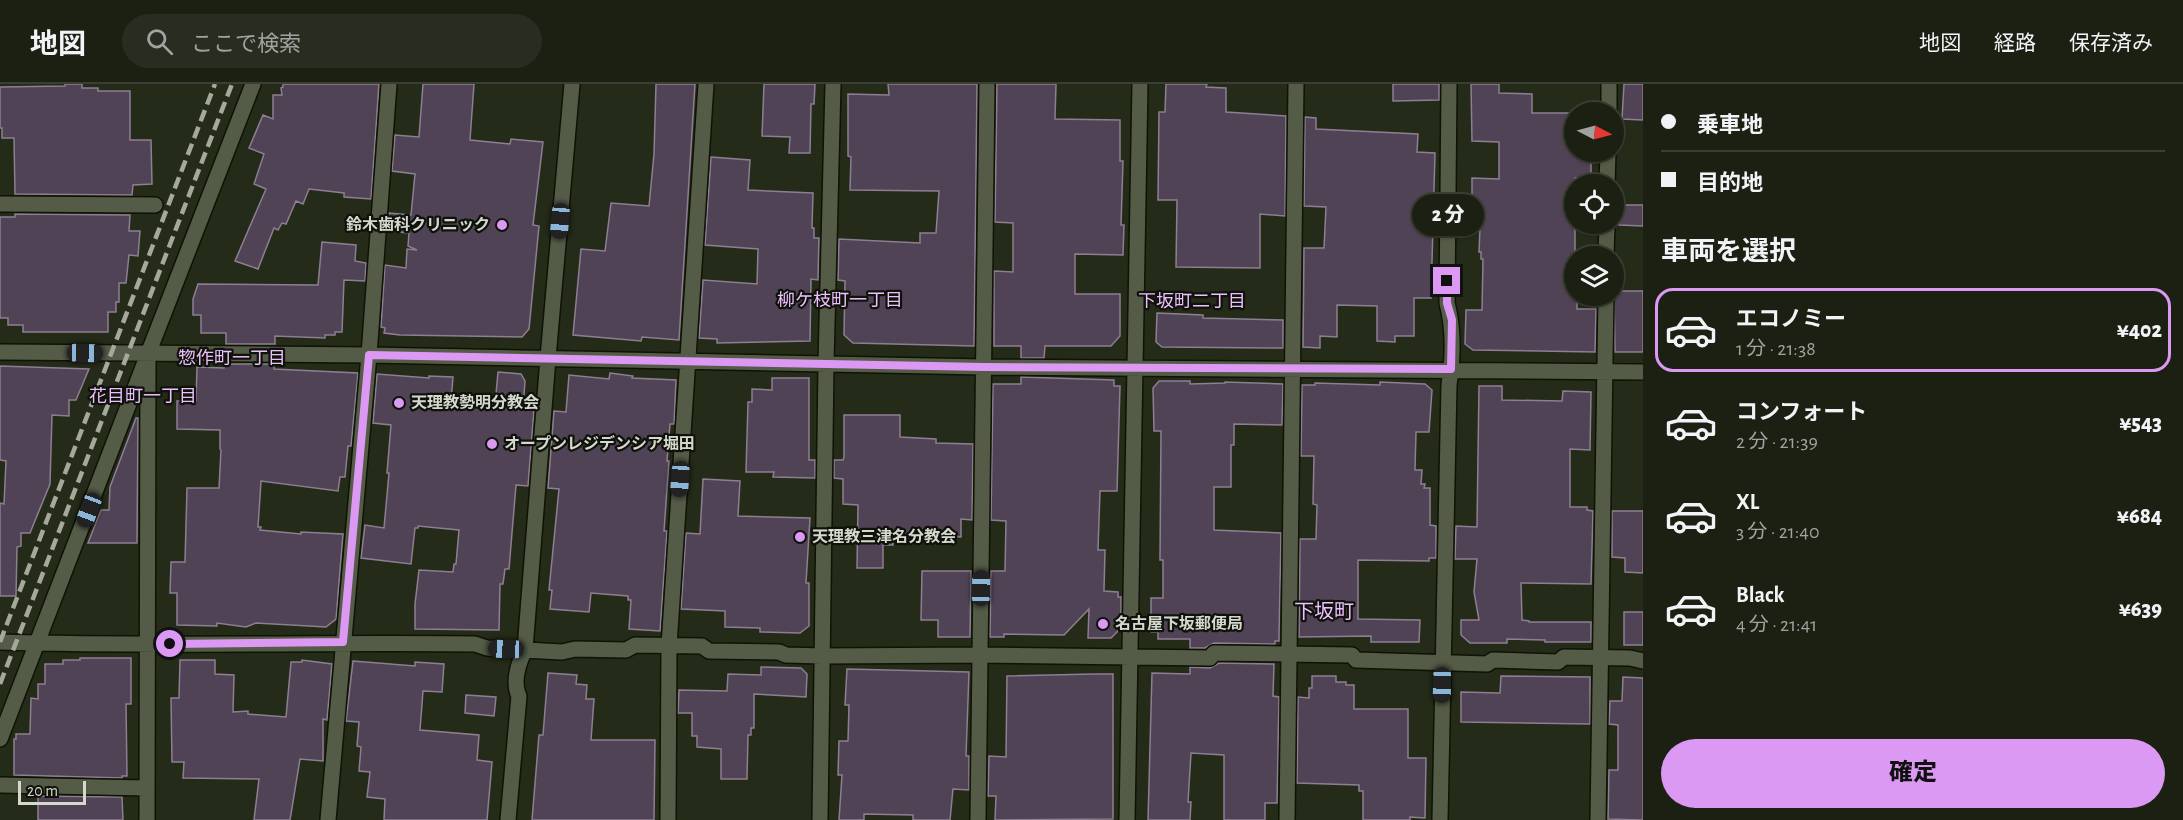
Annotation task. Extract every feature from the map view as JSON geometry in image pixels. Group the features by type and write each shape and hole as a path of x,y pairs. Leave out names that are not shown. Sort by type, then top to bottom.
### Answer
{"street":[{"path":"0,739 252,84"},
{"path":"328,820 369,355 389,84"},
{"path":"508,820 519,696 516,690 519,662 525,649 572,84"},
{"path":"668,820 669,646 706,84"},
{"path":"820,820 832,84"},
{"path":"978,820 987,84"},
{"path":"1127,820 1140,84"},
{"path":"1287,820 1296,84"},
{"path":"1440,820 1452,320 1447,303 1449,84"},
{"path":"1609,84 1609,102"},
{"path":"0,204 155,205"},
{"path":"1598,820 1606,306"},
{"path":"0,352 369,355 984,367 1643,372"},
{"path":"147,820 148,354"},
{"path":"0,642 148,645 343,642 475,644 487,648 562,652 575,649 626,650 635,645 702,646 709,651 779,652 786,655 822,656 980,655 1210,658 1214,653 1289,654 1352,656 1356,660 1487,664 1493,660 1558,662 1564,657 1630,658 1643,661"},
{"path":"0,785 147,788"}],"building":[{"path":"65,84 82,84 82,88 98,88 98,91 130,91 130,140 151,140 152,184 133,185 132,195 15,194 14,138 2,138 0,87 65,86"},
{"path":"283,84 379,84 371,199 344,197 344,193 309,189 303,204 296,201 286,224 282,223 278,230 274,228 258,269 235,261 266,189 254,184 264,154 249,148 263,115 273,119 273,95 282,95"},
{"path":"423,84 474,84 470,140 510,144 511,139 543,142 533,225 539,226 529,329 522,337 400,335 384,333 385,328 381,327 385,265 406,268 407,249 417,250 408,246 409,233 388,231 389,213 411,215 415,174 392,171 395,135 419,137"},
{"path":"656,84 695,84 679,340 642,337 641,341 573,335 581,249 605,251 611,203 649,206 654,154"},
{"path":"764,84 815,84 814,104 811,104 810,153 789,153 790,137 762,136"},
{"path":"888,84 977,84 974,346 853,343 844,335 845,281 838,280 839,239 920,243 920,233 936,233 939,191 850,190 848,94 889,95"},
{"path":"997,84 1056,84 1055,119 1120,120 1120,161 1123,161 1121,225 1124,225 1123,255 1075,254 1075,294 1120,294 1120,336 1111,346 1045,346 1044,358 1021,358 1021,346 994,346 994,271 1013,272 1013,223 995,222"},
{"path":"1166,84 1207,84 1206,87 1226,88 1226,112 1286,116 1285,216 1260,214 1260,268 1176,267 1177,200 1158,200 1159,112 1165,112"},
{"path":"1393,84 1439,84 1439,100 1393,101"},
{"path":"1471,84 1499,84 1499,93 1532,94 1532,113 1564,113 1564,162 1591,162 1591,174 1564,174 1564,234 1575,234 1575,246 1564,246 1564,306 1596,309 1595,352 1473,350 1465,344 1466,310 1482,310 1483,259 1479,252 1478,209 1472,209 1472,178 1499,179 1499,142 1472,141"},
{"path":"1624,84 1643,84 1643,120 1624,119"},
{"path":"1305,117 1316,118 1316,129 1418,134 1417,152 1435,153 1431,298 1414,298 1414,336 1395,336 1395,342 1377,341 1377,306 1337,305 1337,337 1320,336 1320,348 1303,347 1304,248 1324,248 1326,207 1304,206"},
{"path":"711,157 750,160 748,190 813,193 812,228 814,228 814,238 819,238 818,280 811,279 810,341 717,343 717,339 699,338 703,280 757,284 758,249 705,245"},
{"path":"1624,205 1643,205 1643,226 1624,225"},
{"path":"15,214 130,215 129,231 140,231 138,256 129,255 126,283 119,283 119,302 116,302 116,312 108,312 108,332 23,332 23,325 8,325 8,318 0,318 0,217 15,217"},
{"path":"322,242 356,245 355,261 366,263 365,281 344,280 342,332 325,335 325,338 275,336 275,344 226,344 226,333 201,333 201,315 193,315 193,299 198,284 318,285"},
{"path":"1624,291 1643,291 1643,352 1615,352 1614,306 1624,306"},
{"path":"1157,313 1203,315 1203,318 1283,320 1283,348 1162,347 1156,342"},
{"path":"225,364 274,364 274,369 358,373 351,446 348,446 345,477 340,477 338,491 261,481 258,527 261,527 260,530 301,534 301,532 343,534 336,619 326,627 256,623 246,627 217,623 217,626 177,625 177,593 170,593 171,562 185,562 187,488 219,488 221,450 220,430 177,429 177,401 196,401 197,367 224,368"},
{"path":"0,366 89,369 76,400 69,400 69,416 52,415 50,484 30,533 21,533 21,546 17,547 16,596 0,596 0,503 4,504 6,461 0,460"},
{"path":"498,372 521,374 525,381 523,408 534,409 528,486 516,485 509,569 505,569 503,584 500,584 499,630 415,629 419,570 453,572 454,564 456,564 459,530 418,526 415,528 411,564 361,558 365,525 384,528 389,473 387,473 391,425 373,423 377,374 429,378 429,376 453,377 451,401 495,405"},
{"path":"610,373 633,376 632,378 676,380 674,424 670,424 667,461 669,461 664,531 667,531 660,631 629,629 631,600 628,600 628,596 591,593 589,612 550,609 552,590 549,590 559,489 548,488 554,411 566,412 569,375 609,379"},
{"path":"1021,377 1114,380 1114,386 1120,386 1117,491 1100,491 1098,550 1105,550 1104,591 1118,592 1118,597 1121,597 1121,628 1111,638 1088,638 1089,609 1064,635 1004,634 1004,637 990,637 991,571 1005,571 1006,521 991,520 993,384 1021,384"},
{"path":"772,378 809,378 809,460 815,460 815,478 773,477 774,472 746,472 748,402 752,402 752,389 772,390"},
{"path":"1159,381 1190,381 1190,384 1225,382 1283,384 1282,425 1234,424 1234,445 1231,445 1231,487 1214,487 1214,530 1281,533 1279,641 1275,641 1275,644 1214,643 1205,648 1190,648 1190,639 1158,639 1158,632 1151,632 1151,598 1163,598 1163,560 1160,560 1161,431 1154,431 1153,388"},
{"path":"1380,382 1425,384 1432,390 1429,432 1416,432 1415,470 1422,470 1421,484 1425,484 1424,488 1430,488 1430,525 1436,526 1436,558 1429,558 1429,561 1358,560 1358,619 1420,620 1419,642 1371,642 1371,636 1299,637 1300,539 1316,539 1317,505 1313,504 1314,456 1301,456 1302,385 1315,385 1315,383 1380,385"},
{"path":"1479,386 1502,386 1502,400 1562,401 1563,391 1591,392 1590,450 1570,449 1570,507 1587,507 1587,510 1593,511 1591,584 1521,583 1522,620 1591,622 1591,642 1507,639 1507,643 1470,643 1461,635 1461,620 1479,620 1474,592 1477,559 1455,559 1456,526 1477,527"},
{"path":"844,415 900,415 900,437 936,439 936,443 973,444 972,520 961,519 961,537 893,534 893,545 883,545 883,568 857,568 858,505 843,504 843,479 834,478 834,460 843,460 844,457"},
{"path":"136,418 138,418 137,543 88,543 101,510 109,510 110,487"},
{"path":"703,479 740,481 738,516 810,518 806,583 809,583 809,626 800,633 760,632 760,628 725,627 725,611 681,609 686,533 700,534"},
{"path":"1612,511 1643,511 1643,573 1625,572 1625,558 1612,557"},
{"path":"922,571 971,571 970,637 938,637 938,620 921,620"},
{"path":"1624,612 1643,612 1643,645 1624,645"},
{"path":"80,658 131,658 131,704 126,704 127,776 122,776 122,778 14,775 14,739 16,739 16,734 30,734 31,698 38,699 38,684 45,684 45,664 63,664 63,660 80,660"},
{"path":"180,660 215,660 215,674 234,675 233,712 248,711 248,714 286,717 291,662 302,662 302,660 332,664 327,720 323,719 323,761 300,759 290,820 254,820 259,779 183,778 184,762 172,762 171,698 179,698"},
{"path":"353,661 415,666 415,662 444,664 442,692 423,691 420,730 479,735 477,760 492,762 487,820 384,820 385,799 367,797 370,772 359,771 361,747 357,746 359,722 346,721"},
{"path":"1219,663 1274,664 1273,696 1279,697 1277,803 1265,803 1265,820 1224,820 1224,755 1191,753 1188,802 1191,802 1190,820 1148,820 1152,673 1190,674 1190,667 1210,668"},
{"path":"761,667 801,668 807,674 806,697 754,694 754,728 751,728 751,735 748,735 747,779 721,779 721,749 697,747 697,736 692,736 692,713 678,713 679,690 727,691 728,674 761,675"},
{"path":"847,669 969,672 966,756 969,756 969,790 953,789 950,820 913,820 913,815 864,814 864,820 839,820 842,775 838,775 839,741 848,741 849,705 845,705"},
{"path":"548,673 577,675 576,684 587,685 586,699 594,699 591,740 655,740 654,820 532,820 539,735 543,735"},
{"path":"1113,674 1113,819 995,820 996,796 988,796 989,756 1006,757 1007,676"},
{"path":"1312,676 1336,676 1336,682 1354,685 1354,709 1408,709 1408,758 1426,758 1425,818 1363,820 1363,791 1359,791 1359,785 1297,783 1298,697 1309,698"},
{"path":"1501,676 1590,677 1590,724 1461,722 1461,692 1500,693"},
{"path":"1623,677 1643,678 1643,820 1608,819 1609,770 1618,770 1618,725 1609,724 1610,701 1622,701"},
{"path":"466,695 496,697 494,716 465,713"},
{"path":"38,796 122,797 123,820 38,820"}],"railway":[{"path":"0,642 215,84"},
{"path":"0,684 232,84"}],"place":[{"name":"鈴木歯科クリニック","path":"502,225"},
{"name":"天理教勢明分教会","path":"399,403"},
{"name":"オープンレジデンシア堀田","path":"492,444"},
{"name":"天理教三津名分教会","path":"800,537"},
{"name":"名古屋下坂郵便局","path":"1103,624"}],"district":[{"name":"柳ケ枝町一丁目","path":"840,301"},
{"name":"下坂町二丁目","path":"1192,302"},
{"name":"惣作町一丁目","path":"232,359"},
{"name":"花目町一丁目","path":"143,397"},
{"name":"下坂町","path":"1324,612"}],"route":[{"path":"170,644 343,642 369,355 984,367 1451,369 1452,320 1447,303 1447,281"}]}
